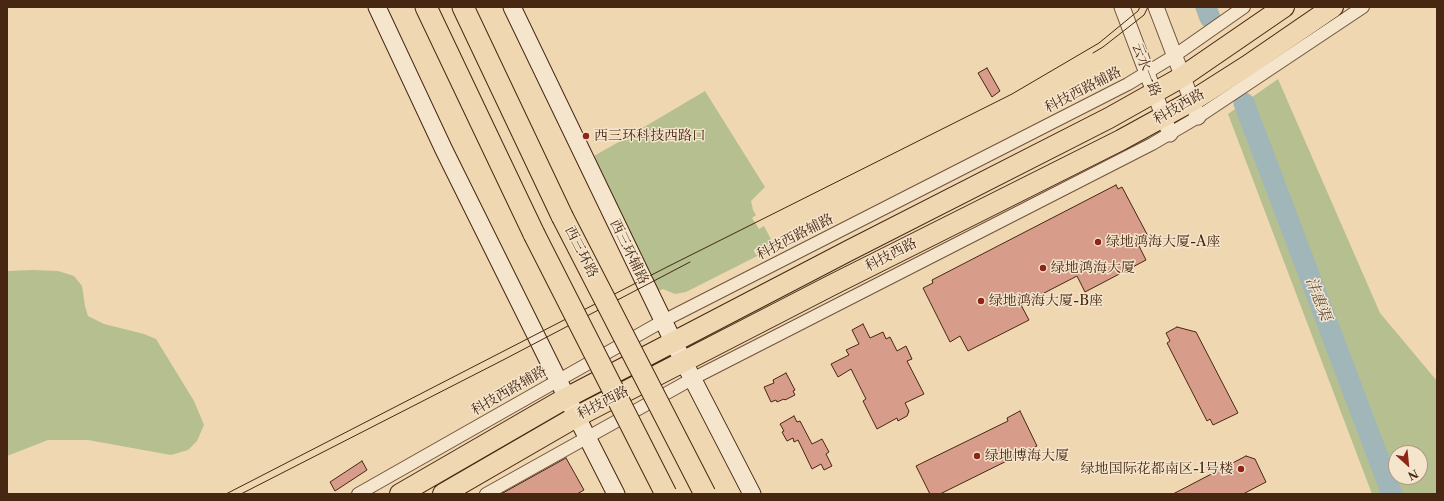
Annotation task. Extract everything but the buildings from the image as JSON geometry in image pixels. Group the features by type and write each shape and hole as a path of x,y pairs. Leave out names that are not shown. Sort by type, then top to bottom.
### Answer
{"highway":[{"path":"426,7 534,234 666,494"},
{"name":"西三环路","path":"464,7 562,216 705,494"}],"main road":[{"path":"377,7 444,150 586,438 616,494"},
{"name":"西三环辅路","path":"512,7 663,321 752,494"},
{"name":"科技西路","path":"400,494 562,389 673,341 1109,118 1182,77 1284,7"},
{"name":"科技西路","path":"443,494 576,417 688,370 839,282 1121,140 1167,125 1195,109 1247,66 1333,7"}],"street":[{"name":"云水一路","path":"1122,7 1167,125"},
{"path":"1156,7 1195,109 1363,7"},
{"name":"科技西路辅路","path":"358,494 562,389 663,321 1147,73 1244,7"},
{"path":"486,494 586,438 688,370"}],"green space":[{"path":"1278,79 1380,313 1437,381 1437,494 1372,494 1228,114"},
{"path":"705,91 765,187 751,201 756,215 752,218 759,229 764,226 775,247 686,292 675,294 663,289 657,292 598,168 594,156"},
{"path":"7,271 58,271 74,276 82,286 88,316 104,324 144,334 156,339 194,401 204,425 197,441 188,450 171,455 88,440 48,440 7,456"}],"waterway":[{"name":"沣惠渠","path":"1206,7 1210,18"},
{"name":"沣惠渠","path":"1244,103 1392,494"}],"tram line":[{"path":"226,494 667,267 1012,94 1099,43 1138,11 1140,7"},
{"path":"1093,53 1144,15 1148,7"},
{"path":"241,494 505,359 690,262"}],"place":[{"name":"西三环科技西路口","path":"586,136"},
{"name":"绿地鸿海大厦-A座","path":"1098,242"},
{"name":"绿地鸿海大厦","path":"1043,268"},
{"name":"绿地鸿海大厦-B座","path":"981,301"},
{"name":"绿地博海大厦","path":"977,456"},
{"name":"绿地国际花都南区-1号楼","path":"1241,469"}]}
